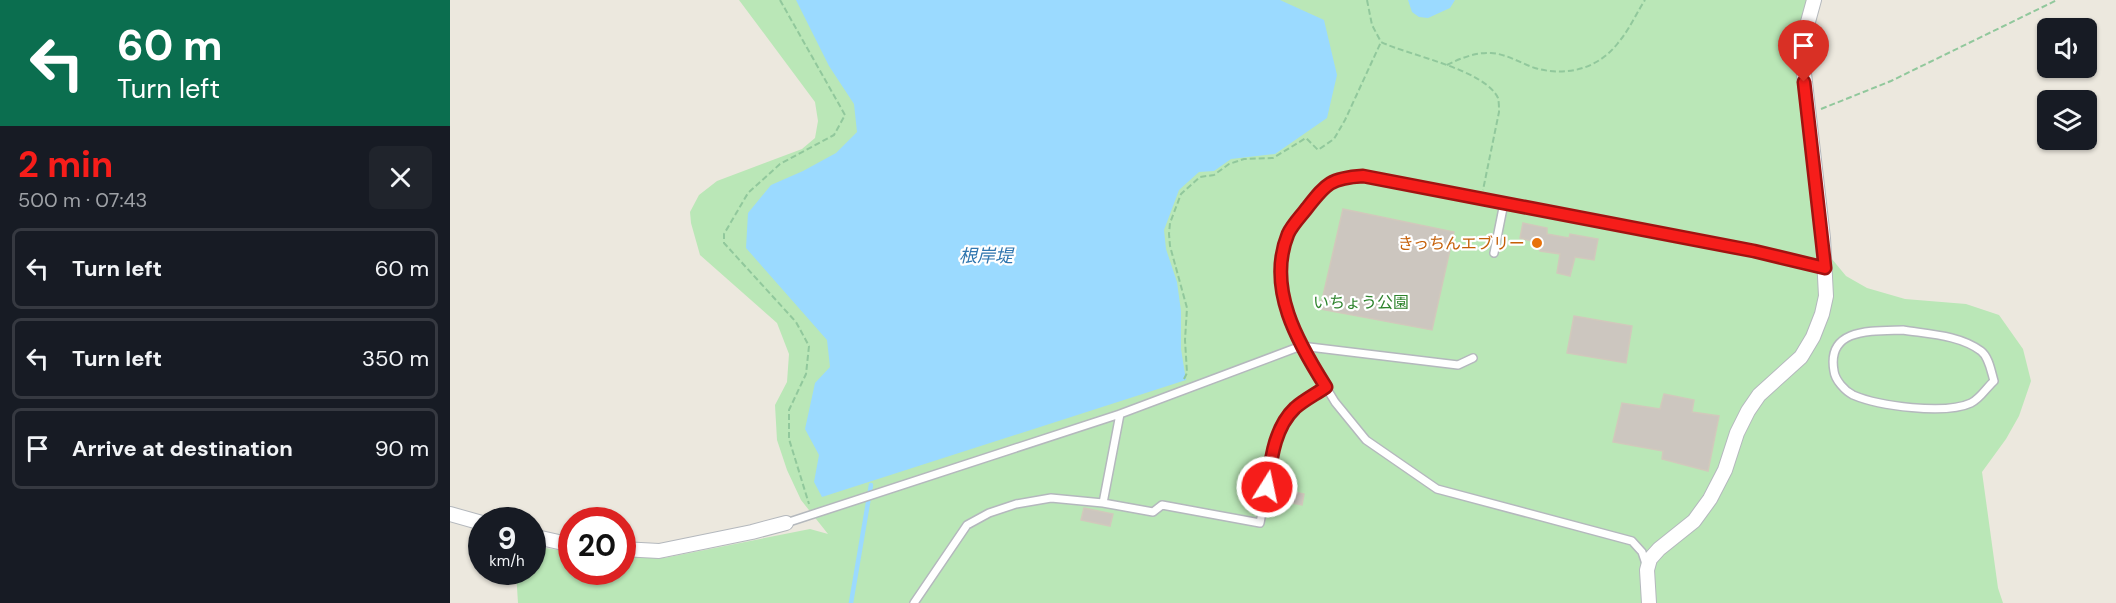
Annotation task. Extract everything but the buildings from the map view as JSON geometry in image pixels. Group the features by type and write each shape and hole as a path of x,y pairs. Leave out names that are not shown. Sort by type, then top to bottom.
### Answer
{"street":[{"path":"1649,603 1647,570 1650,559 1694,521 1710,499 1725,470 1737,433 1748,411 1759,395 1801,357 1813,337 1822,314 1826,296 1823,238 1807,115 1803,40 1814,0"},
{"path":"450,514 468,519"},
{"path":"636,550 659,551 786,523"}],"lane":[{"path":"1647,570 1642,552 1632,541 1437,489 1366,440 1326,387 1301,346 1286,307 1280,283 1282,252 1289,231 1324,187 1342,177 1363,176 1754,251 1825,268"},
{"path":"1494,253 1504,203"},
{"path":"1903,330 1958,340 1982,351 1990,364 1994,381 1973,402 1954,408 1902,407 1852,394 1835,378 1832,362 1834,350 1846,337 1865,331 1903,330"},
{"path":"786,523 1120,414 1301,346 1458,365 1473,358"},
{"path":"914,603 967,525 989,513 1016,504 1051,498 1103,502 1153,512 1162,505 1260,523 1277,438 1284,422 1294,409 1326,387"},
{"path":"1103,502 1120,414"}],"path":[{"path":"780,0 845,115 834,135 780,164 748,193 724,234 724,243 796,322 809,346 806,374 789,410 789,439 811,508"},
{"path":"1367,0 1372,25 1381,42 1448,65 1478,79 1491,89 1498,99 1499,112 1481,198"},
{"path":"1448,65 1475,54 1489,53 1503,55 1549,71 1567,72 1581,69 1608,54 1619,43 1645,0"},
{"path":"1807,115 1891,81 2057,0"},
{"path":"1183,380 1188,373 1185,340 1187,308 1170,246 1169,234 1170,223 1181,194 1200,177 1214,175 1228,164 1244,159 1273,158 1306,138 1318,150 1334,139 1381,42"}],"green space":[{"name":"いちょう公園","path":"739,0 1808,0 1801,29 1817,241 1846,276 1867,288 1905,299 1966,304 1999,315 2023,349 2031,381 2019,416 2006,439 1982,472 1998,588 2003,603 518,603 517,585 546,585 546,548 558,550 558,585 636,585 636,557 664,558 810,529 828,534 801,500 787,470 777,440 775,405 787,382 789,354 777,323 700,255 690,212 699,195 717,181 802,149 815,138 818,121 815,102"}],"water":[{"name":"根岸堤","path":"796,0 1280,0 1324,20 1337,75 1327,118 1275,154 1231,159 1214,171 1199,172 1179,190 1164,230 1166,249 1177,282 1181,311 1181,349 1186,380 822,497 814,482 819,455 805,429 815,383 830,367 827,340 746,248 748,213 771,185 836,153 857,132 854,104 829,66"},
{"path":"1408,0 1455,0 1450,8 1428,18 1419,17 1412,12"}],"waterway":[{"path":"851,603 871,485"}],"place":[{"name":"きっちんエブリー","path":"1537,243"}],"route":[{"path":"1267,487 1277,438 1284,422 1294,409 1326,387 1304,351 1286,307 1280,283 1282,252 1289,231 1324,187 1342,177 1363,176 1754,251 1825,268 1804,82"}]}
